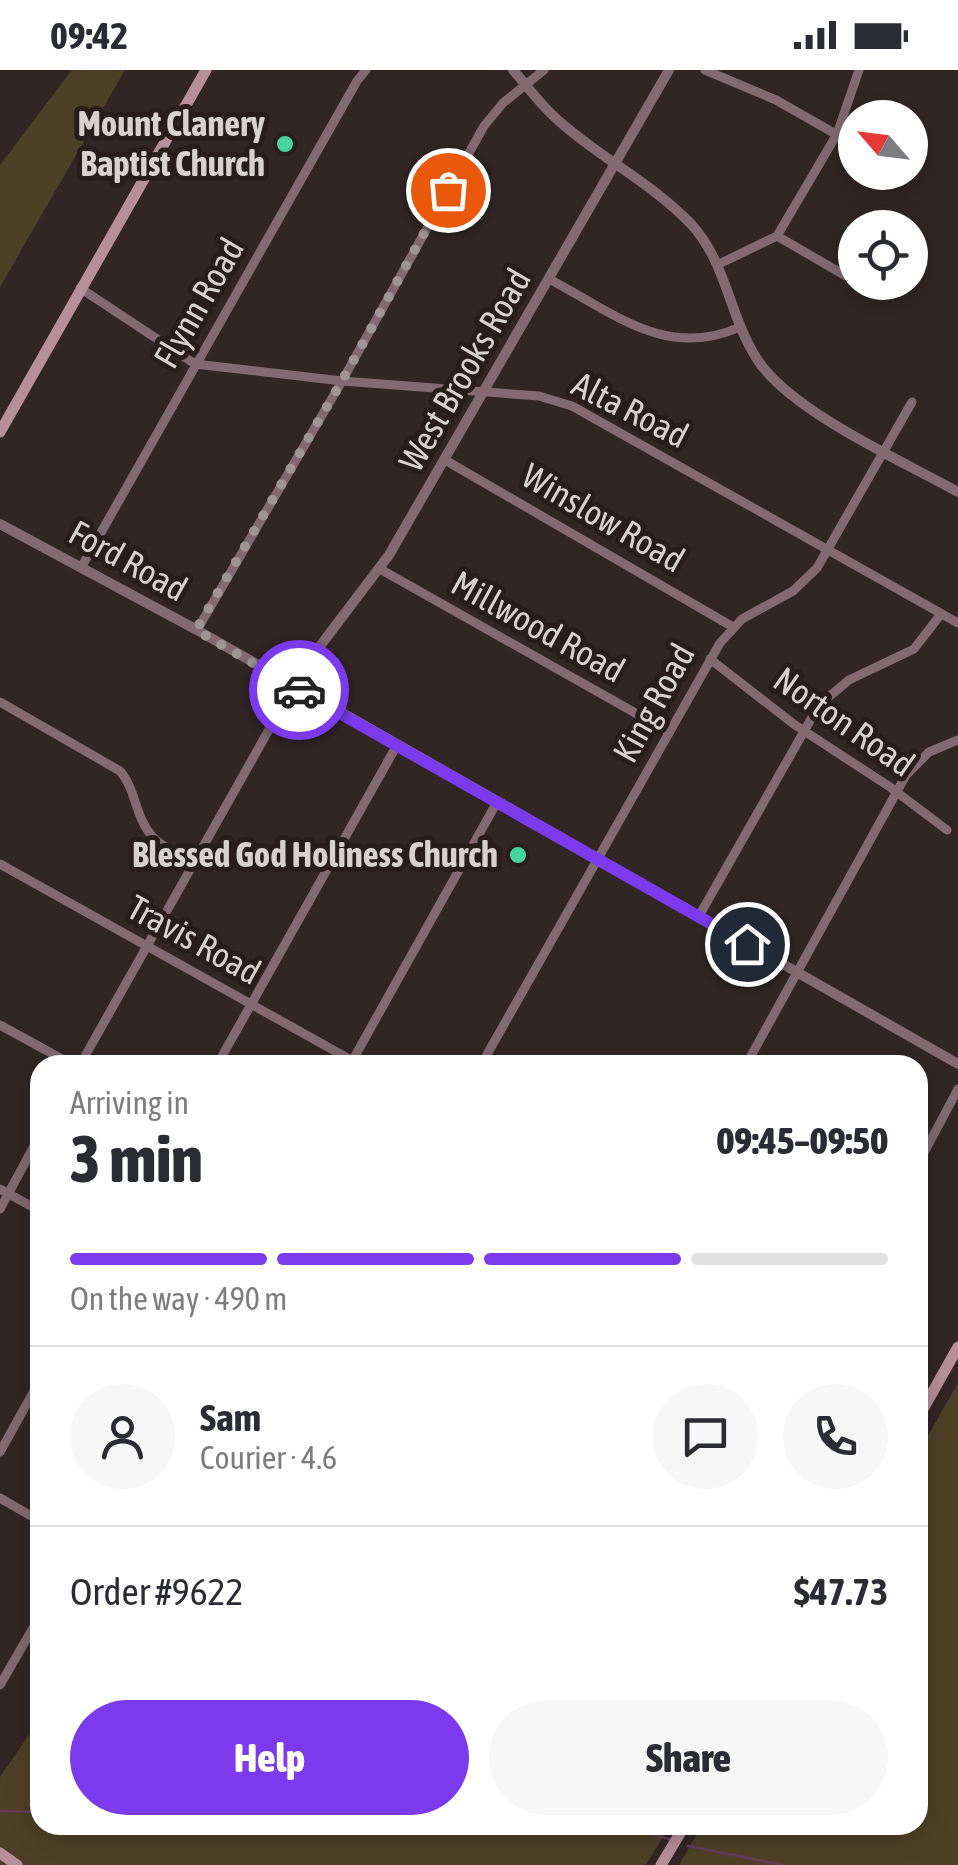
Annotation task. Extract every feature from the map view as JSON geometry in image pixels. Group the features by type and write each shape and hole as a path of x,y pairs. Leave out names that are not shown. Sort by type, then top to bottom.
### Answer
{"main road":[{"path":"0,432 206,70"},
{"path":"928,1400 958,1347"},
{"path":"662,1865 679,1835"},
{"path":"0,1852 16,1865"}],"street":[{"name":"Flynn Road","path":"82,566 366,70"},
{"path":"513,70 558,121 685,218 704,239 756,358 785,392 958,492"},
{"path":"196,630 342,381 484,126 503,103 544,70"},
{"name":"West Brooks Road","path":"293,687 317,649 380,569 669,70"},
{"path":"705,70 782,103 837,134"},
{"path":"718,264 777,236 837,134 859,70"},
{"path":"777,236 838,271"},
{"path":"548,279 664,337 696,340 740,326"},
{"name":"Alta Road","path":"80,288 196,364 342,381 538,396 577,408 958,624"},
{"name":"King Road","path":"487,1055 710,659 733,626 800,586 828,550 912,402"},
{"name":"Winslow Road","path":"445,460 733,626"},
{"name":"Ford Road","path":"0,524 196,630 958,1064"},
{"name":"Millwood Road","path":"380,569 669,732"},
{"path":"698,916 818,705 849,680 914,648 941,614"},
{"name":"Norton Road","path":"710,659 946,830"},
{"path":"82,1055 293,687"},
{"path":"0,702 120,770 150,834 160,844 194,862"},
{"path":"753,1055 896,791 924,756 958,740"},
{"path":"223,1055 397,745"},
{"path":"359,1055 498,802"},
{"name":"Travis Road","path":"0,864 339,1055"},
{"path":"0,1025 57,1055"},
{"path":"928,1142 958,1088"},
{"path":"0,1209 4,1191 30,1151"},
{"path":"4,1191 30,1206"},
{"path":"0,1452 30,1398"},
{"path":"0,1498 30,1515"},
{"path":"1,1680 30,1632"}],"shaded area":[{"path":"72,70 125,70 0,287 0,165"},
{"path":"958,1383 958,1865 679,1865 696,1835 928,1835 928,1436"},
{"path":"30,1734 30,1835 664,1835 646,1865 0,1865 0,1777"}],"waterway":[{"path":"0,1811 30,1812"},
{"path":"654,1835 669,1839"},
{"path":"688,1846 783,1865"}],"way so far":[{"path":"299,690 196,630 448,190"}],"place":[{"name":"Mount Clanery Baptist Church","path":"285,144"},
{"name":"Blessed God Holiness Church","path":"518,855"}],"route":[{"path":"299,690 747,944"}]}
